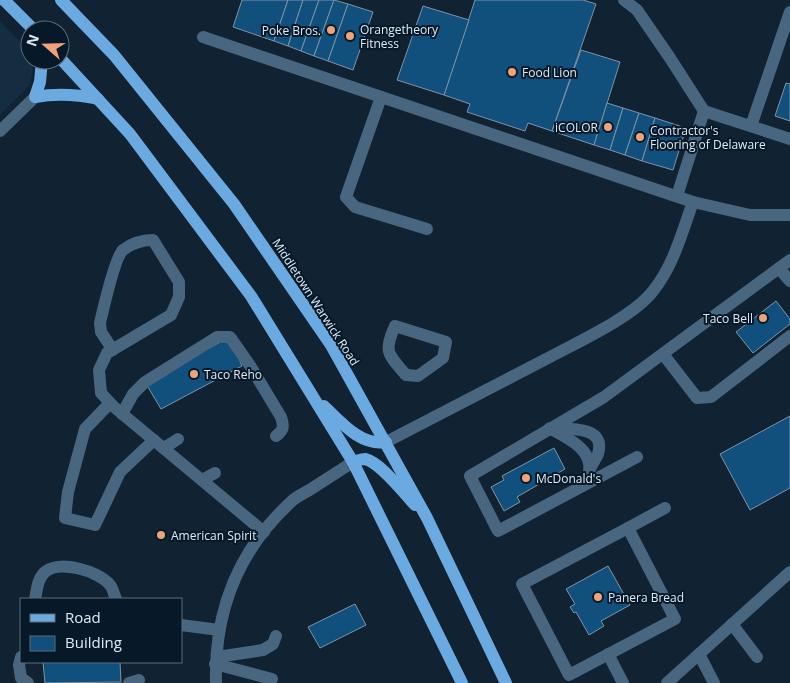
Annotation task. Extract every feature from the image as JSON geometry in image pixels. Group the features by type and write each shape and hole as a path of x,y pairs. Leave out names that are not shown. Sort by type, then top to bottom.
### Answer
{"main road":[{"path":"4,0 24,20"},
{"name":"Middletown Warwick Road","path":"61,0 114,55 234,204 331,345 428,518 506,683"},
{"path":"70,69 130,134 251,296 353,462 462,683"},
{"path":"41,70 40,82 35,97 52,94 73,94 98,99"},
{"path":"313,397 351,431 364,439 377,443 386,442"},
{"path":"353,462 362,459 370,461 382,470 428,518"}],"street":[{"path":"624,0 637,10 704,111 790,140"},
{"path":"751,126 790,12"},
{"path":"204,37 693,202 750,215 790,215"},
{"path":"381,96 346,197 355,206 426,229"},
{"path":"0,130 35,97"},
{"path":"677,196 704,111"},
{"path":"386,442 574,344 636,307 652,293 664,278 693,202"},
{"path":"112,350 101,332 100,323 121,251 141,240 153,240 179,282 179,297 170,315 112,350 107,353 99,370 101,393 122,414 264,532"},
{"path":"637,457 498,531 470,476 604,397 790,260"},
{"path":"779,268 790,281"},
{"path":"395,326 446,342 443,358 418,376 406,375 389,353 387,343 395,326"},
{"path":"662,354 697,398 711,397 790,336"},
{"path":"122,414 133,394 144,382 217,337 230,337 258,390 281,417 284,426 282,432 276,436"},
{"path":"110,403 85,429 68,492 65,518 94,524 120,472 159,444 178,439"},
{"path":"550,428 580,447 587,456 590,469"},
{"path":"550,428 584,429 597,439 599,446 598,454 585,484"},
{"path":"216,683 219,630 232,585 242,564 264,532 292,500 353,462"},
{"path":"202,480 215,472"},
{"path":"628,528 676,619 569,675 522,584 665,508"},
{"path":"36,598 38,582 44,572 55,567 68,566 96,574 111,585 116,598"},
{"path":"668,683 790,572"},
{"path":"732,624 757,657"},
{"path":"182,625 219,630"},
{"path":"216,661 263,650 273,644 276,636"},
{"path":"608,654 623,683"},
{"path":"699,654 714,683"},
{"path":"20,661 21,678 28,683"},
{"path":"216,661 272,679"}],"shaded area":[{"path":"0,21 20,42 20,70 33,70 30,84 0,115"}],"building":[{"path":"242,0 288,0 274,41 233,27"},
{"path":"288,0 303,0 288,46 274,41"},
{"path":"303,0 319,0 301,51 288,46"},
{"path":"319,0 334,0 314,56 301,51"},
{"name":"Poke Bros.","path":"334,0 348,4 328,61 314,56"},
{"name":"Food Lion","path":"475,0 583,0 596,4 552,131 528,123 525,131 467,112 470,104 444,95"},
{"name":"Orangetheory Fitness","path":"348,4 373,12 353,70 328,61"},
{"path":"423,6 469,20 444,95 397,80"},
{"path":"581,50 620,62 594,145 552,131"},
{"path":"786,83 790,84 790,121 775,116"},
{"name":"iCOLOR","path":"607,103 623,108 610,150 594,145"},
{"path":"623,108 639,113 625,155 610,150"},
{"name":"Contractor's Flooring of Delaware","path":"639,113 655,118 642,161 625,155"},
{"path":"655,118 686,128 673,170 642,161"},
{"path":"776,301 790,319 790,324 753,353 736,332"},
{"name":"Taco Reho","path":"230,337 242,366 161,409 145,382"},
{"path":"790,416 790,488 750,510 720,454"},
{"name":"McDonald's","path":"554,448 565,469 517,497 520,502 504,511 491,487 504,480 502,476"},
{"name":"Panera Bread","path":"608,566 630,605 601,621 604,626 589,635 576,612 574,613 570,607 575,604 566,589"},
{"path":"355,604 366,625 320,648 308,627"},
{"path":"43,663 120,663 121,682 45,683"}],"place":[{"name":"Poke Bros.","path":"331,30"},
{"name":"Orangetheory Fitness","path":"350,36"},
{"name":"Food Lion","path":"512,72"},
{"name":"iCOLOR","path":"608,127"},
{"name":"Contractor's Flooring of Delaware","path":"640,137"},
{"name":"Taco Bell","path":"763,318"},
{"name":"Taco Reho","path":"194,374"},
{"name":"McDonald's","path":"526,478"},
{"name":"American Spirit","path":"161,535"},
{"name":"Panera Bread","path":"598,597"}]}
